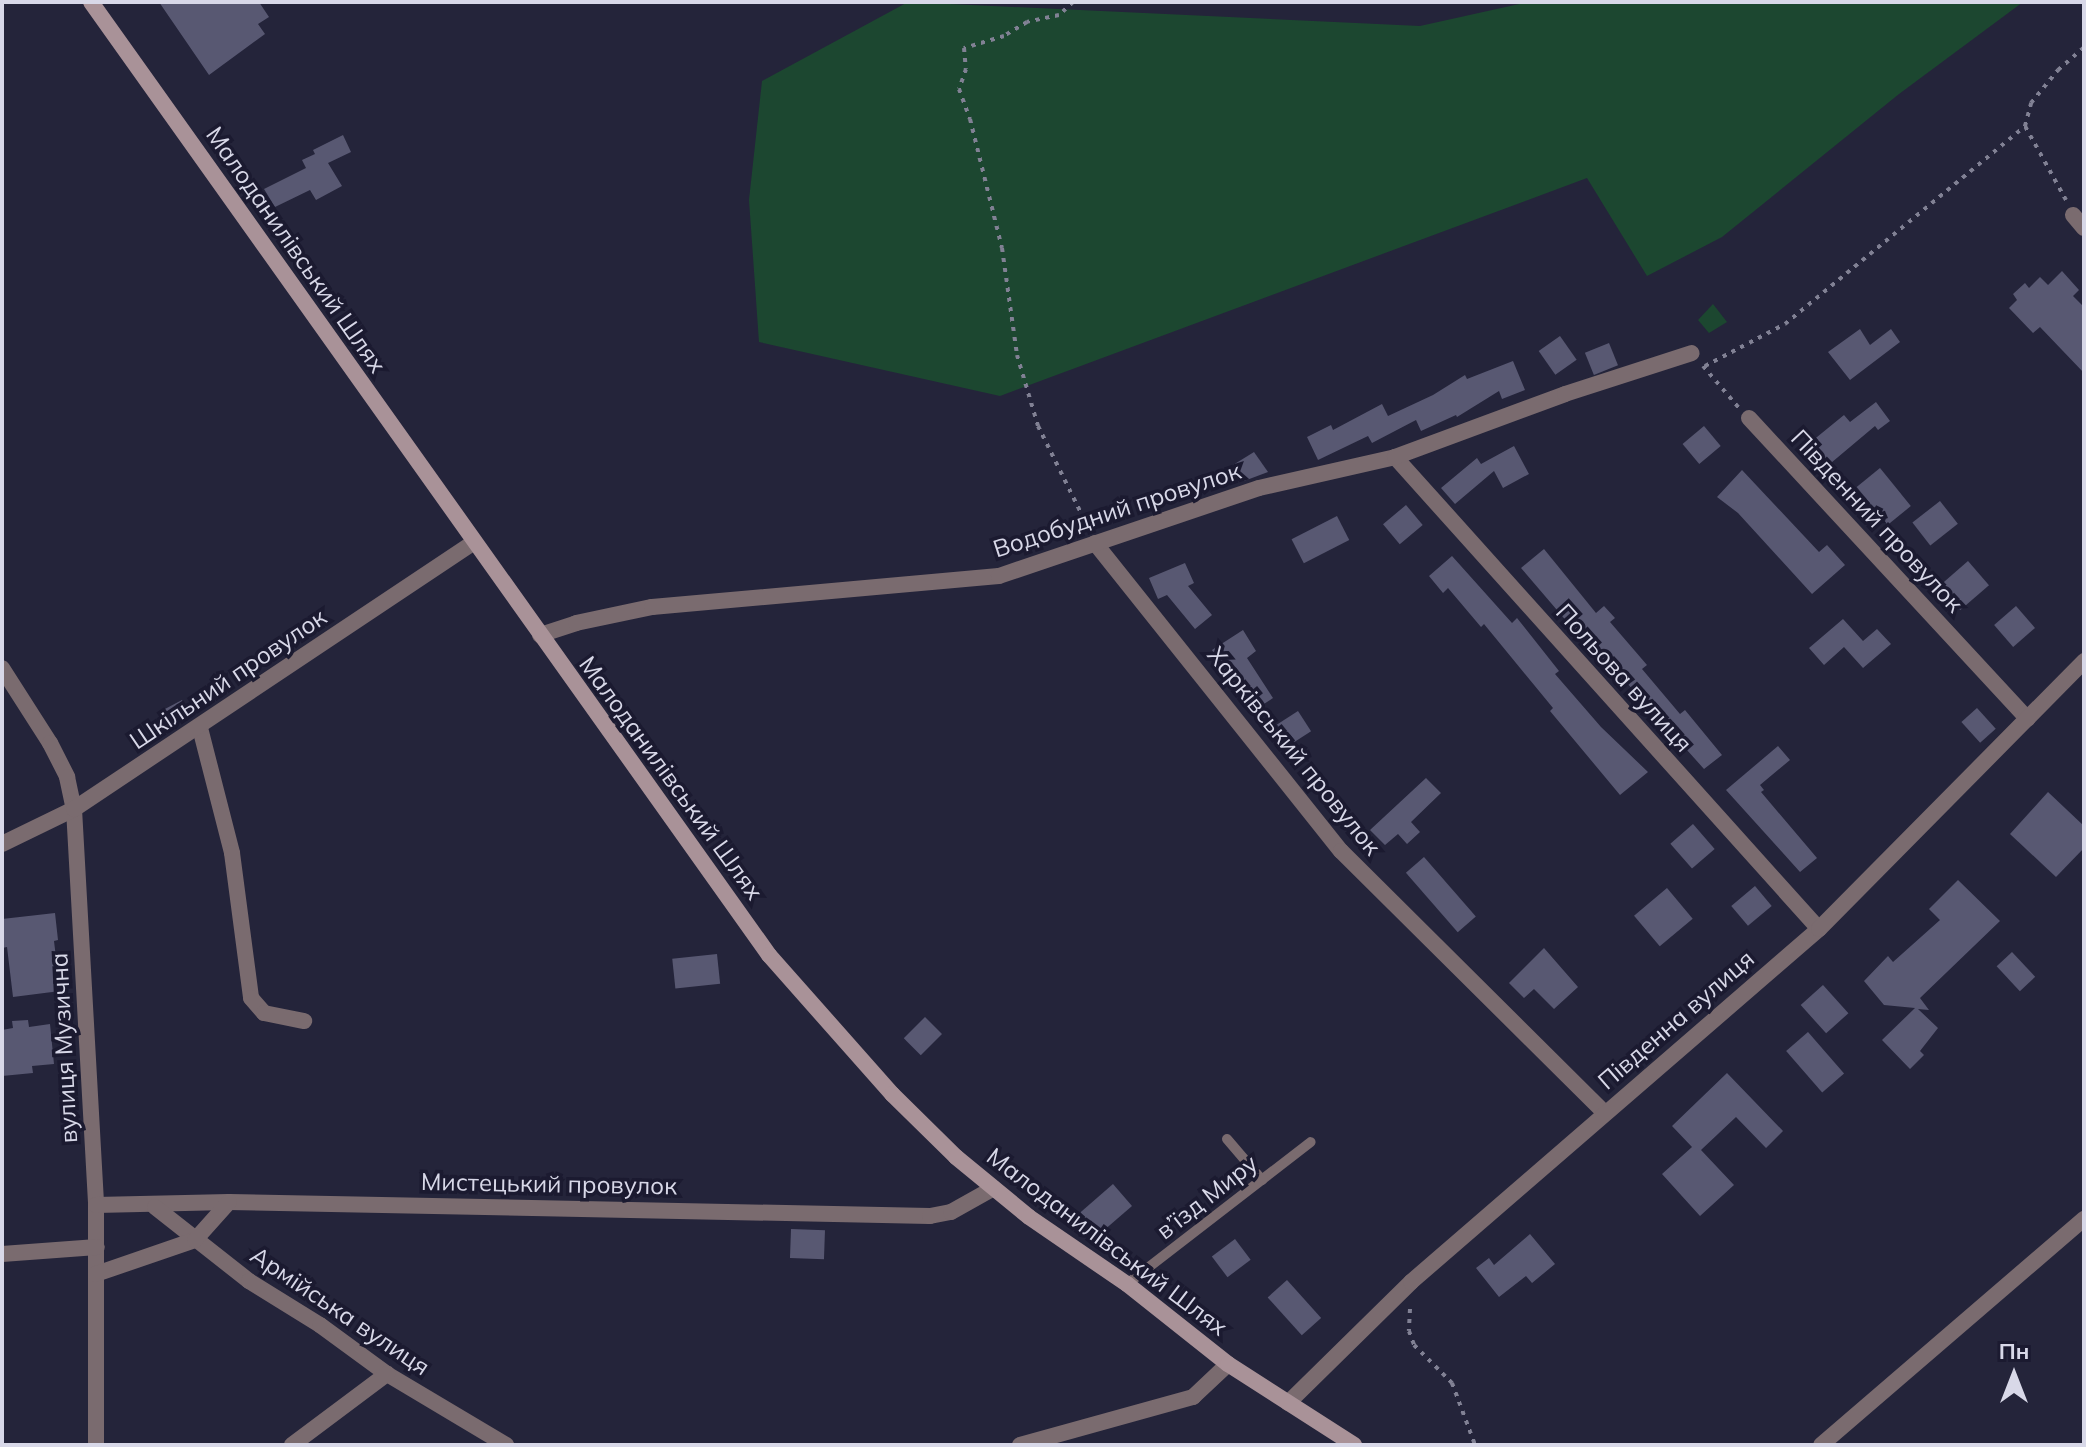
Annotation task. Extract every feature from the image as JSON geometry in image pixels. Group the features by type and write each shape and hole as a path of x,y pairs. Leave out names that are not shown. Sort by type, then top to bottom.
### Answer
{"main road":[{"name":"Малоданилівський Шлях","path":"91,2 769,955 892,1094 994,1188 1029,1217 1127,1284 1228,1364 1354,1445"}],"street":[{"name":"Водобудний провулок","path":"540,635 576,623 652,607 999,576 1259,488 1395,457 1565,394 1692,353"},
{"name":"Південний провулок","path":"1749,418 2028,719"},
{"name":"Польова вулиця","path":"1395,457 1819,929"},
{"name":"Шкільний провулок","path":"2,844 74,809 200,728 473,543"},
{"name":"Харківський провулок","path":"1095,543 1341,851 1605,1113"},
{"name":"Південна вулиця","path":"1288,1403 1411,1282 1819,929 2084,661"},
{"name":"вулиця Музична","path":"2,668 50,743 67,777 74,809 96,1205 96,1445"},
{"path":"200,728 232,853 251,998 264,1013 304,1021"},
{"name":"Мистецький провулок","path":"96,1205 155,1207 229,1202 930,1216 951,1212 994,1188"},
{"path":"96,1274 195,1240 229,1202"},
{"name":"Армійська вулиця","path":"155,1207 195,1240 387,1374 506,1445"},
{"path":"1821,1445 2084,1219"},
{"path":"2,1254 97,1247"},
{"path":"1020,1445 1193,1397 1228,1364"},
{"path":"292,1445 387,1374"}],"lane":[{"path":"1227,1139 1262,1180"},
{"name":"в’їзд Миру","path":"1127,1284 1311,1142"}],"path":[{"path":"1073,2 1059,15 1027,22 1004,36 964,48 966,69 959,89 970,119 1002,248 1017,355 1038,426 1095,543"},
{"path":"1704,366 1785,324 2025,126 2031,103 2058,70 2084,47"},
{"path":"2025,126 2079,221"},
{"path":"1692,353 1749,418"},
{"path":"1411,1282 1409,1331 1414,1345 1452,1383 1475,1445"}],"green space":[{"path":"908,2 1420,26 1528,2 2023,2 1899,94 1722,237 1647,276 1587,178 1000,396 759,342 749,200 762,81"},
{"path":"1713,304 1727,322 1709,333 1698,320"}],"building":[{"path":"159,2 259,2 269,17 258,24 265,34 209,75"},
{"path":"343,135 351,152 328,163 342,186 316,200 310,190 275,207 264,189 306,168 302,160 315,154 313,150"},
{"path":"2062,271 2079,290 2073,296 2084,307 2084,373 2040,327 2033,333 2009,308 2017,300 2013,294 2025,283 2029,288 2040,277 2048,285"},
{"path":"1860,329 1870,345 1891,329 1900,342 1850,380 1828,352"},
{"path":"1560,336 1577,360 1555,375 1539,351"},
{"path":"1609,343 1618,365 1594,375 1585,353"},
{"path":"1513,361 1525,390 1502,399 1499,391 1457,417 1421,431 1416,420 1372,443 1368,436 1318,460 1307,437 1331,425 1333,430 1382,404 1388,416 1433,395 1465,375 1467,379"},
{"path":"1876,402 1890,421 1878,430 1875,426 1825,468 1806,446 1844,415 1850,422"},
{"path":"1704,426 1721,446 1699,464 1683,444"},
{"path":"1514,446 1529,474 1503,488 1494,471 1455,504 1441,488 1477,458 1481,464"},
{"path":"1254,452 1268,472 1244,481 1233,465"},
{"path":"1880,468 1911,506 1888,525 1857,487"},
{"path":"1742,470 1819,552 1827,545 1845,565 1812,594 1738,513 1717,497"},
{"path":"1940,501 1958,524 1930,545 1912,523"},
{"path":"1406,505 1423,525 1400,544 1383,524"},
{"path":"1337,516 1349,540 1304,563 1292,539"},
{"path":"1544,549 1596,613 1604,606 1615,618 1610,622 1647,665 1642,669 1680,714 1685,710 1722,755 1704,769 1626,682 1622,686 1521,568"},
{"path":"1452,556 1512,623 1517,618 1559,671 1555,674 1601,727 1648,772 1620,795 1550,711 1553,708 1484,624 1481,627 1448,588 1443,593 1429,576"},
{"path":"1968,561 1989,585 1960,610 1939,586"},
{"path":"1185,563 1194,583 1188,586 1212,615 1195,629 1167,595 1158,599 1149,578"},
{"path":"2016,606 2035,628 2013,647 1994,625"},
{"path":"1843,619 1863,641 1877,629 1891,644 1863,668 1844,647 1824,665 1809,648"},
{"path":"1243,630 1256,651 1247,658 1273,698 1250,713 1212,650"},
{"path":"182,700 190,715 171,725 163,710"},
{"path":"1977,708 1996,729 1980,743 1961,722"},
{"path":"1298,711 1311,731 1290,745 1277,725"},
{"path":"1778,746 1790,760 1760,785 1764,790 1761,792 1817,858 1800,872 1726,790"},
{"path":"1426,778 1441,793 1411,822 1420,832 1407,844 1398,834 1385,845 1370,830"},
{"path":"2048,792 2084,826 2084,848 2056,877 2010,834"},
{"path":"1693,824 1715,849 1692,869 1670,844"},
{"path":"1424,857 1476,917 1458,932 1406,873"},
{"path":"1958,880 2000,921 1920,998 1929,1010 1918,1009 1938,1028 1920,1051 1924,1055 1910,1069 1882,1040 1915,1008 1884,1005 1864,981 1888,956 1893,962 1940,920 1929,909"},
{"path":"1755,886 1772,906 1748,926 1731,906"},
{"path":"1667,888 1693,919 1660,946 1634,916"},
{"path":"55,913 58,940 54,941 60,991 13,997 7,947 2,948 2,919"},
{"path":"1544,948 1578,987 1554,1009 1534,989 1524,998 1509,983"},
{"path":"2012,952 2035,977 2020,991 1997,966"},
{"path":"717,954 720,984 675,989 672,959"},
{"path":"1823,985 1848,1013 1826,1033 1801,1005"},
{"path":"925,1017 942,1034 921,1055 904,1038"},
{"path":"28,1020 29,1027 50,1024 54,1064 32,1066 33,1073 2,1076 2,1030 13,1028 12,1021"},
{"path":"1808,1032 1844,1074 1822,1093 1786,1051"},
{"path":"1727,1073 1783,1131 1766,1148 1736,1117 1701,1150 1734,1185 1700,1216 1662,1174 1692,1147 1672,1126"},
{"path":"1113,1184 1132,1206 1100,1234 1081,1212"},
{"path":"791,1229 825,1230 824,1259 790,1258"},
{"path":"1530,1234 1555,1264 1532,1283 1526,1276 1499,1297 1476,1268 1489,1258 1494,1265"},
{"path":"1235,1239 1251,1260 1227,1277 1212,1256"},
{"path":"1287,1280 1321,1318 1302,1335 1268,1297"}]}
